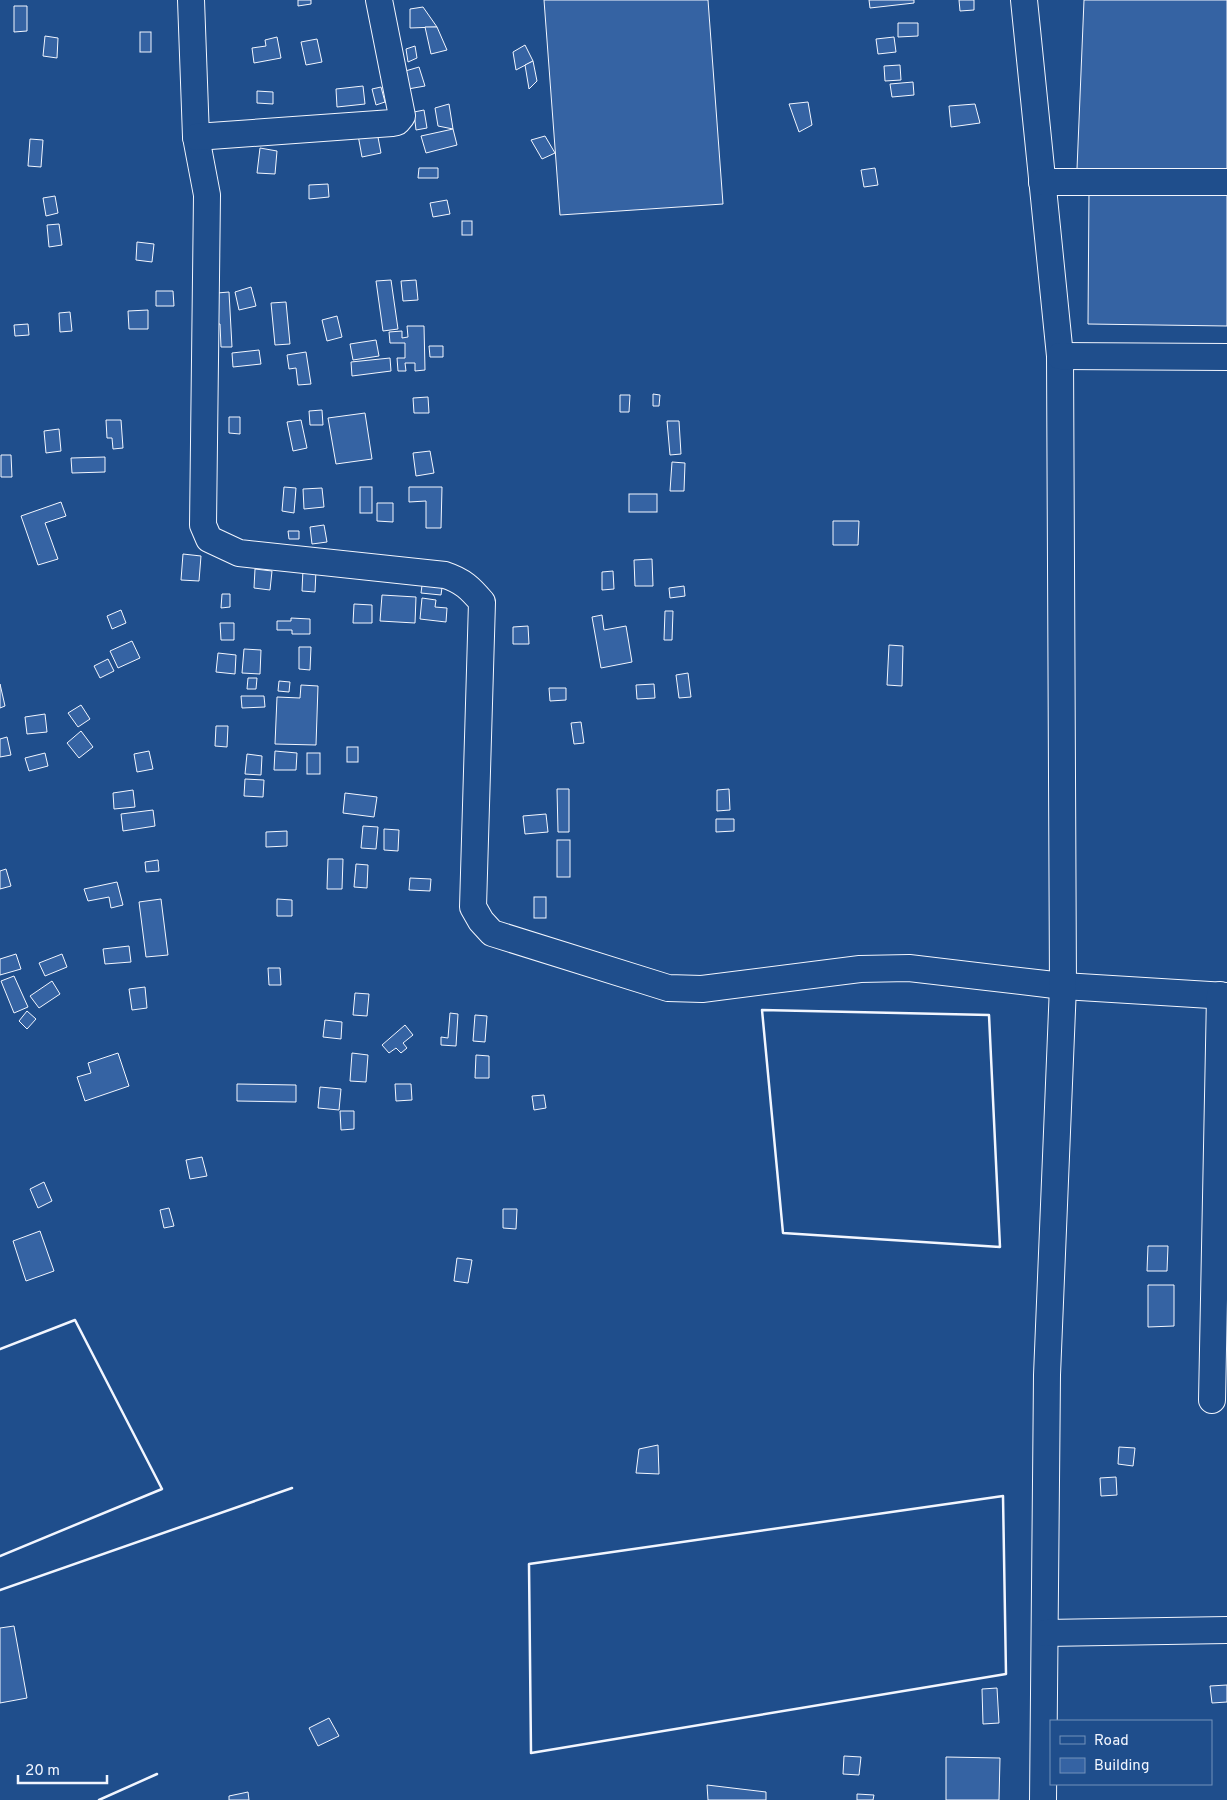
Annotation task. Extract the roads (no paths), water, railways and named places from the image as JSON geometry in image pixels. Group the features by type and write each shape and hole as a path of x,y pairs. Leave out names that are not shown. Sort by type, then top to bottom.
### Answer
{"street":[{"path":"191,0 196,137 207,195 202,525 209,539 239,552 445,575 458,579 482,602 473,907 481,921 492,933 668,988 702,989 860,968 910,968 1063,986 1224,996 1212,1400"},
{"path":"196,137 392,123 400,120 402,116 379,0"},
{"path":"1024,0 1060,356 1063,986 1047,1375 1043,1800"},
{"path":"1042,182 1227,182"},
{"path":"1060,356 1227,357"},
{"path":"1045,1633 1227,1630"}]}
